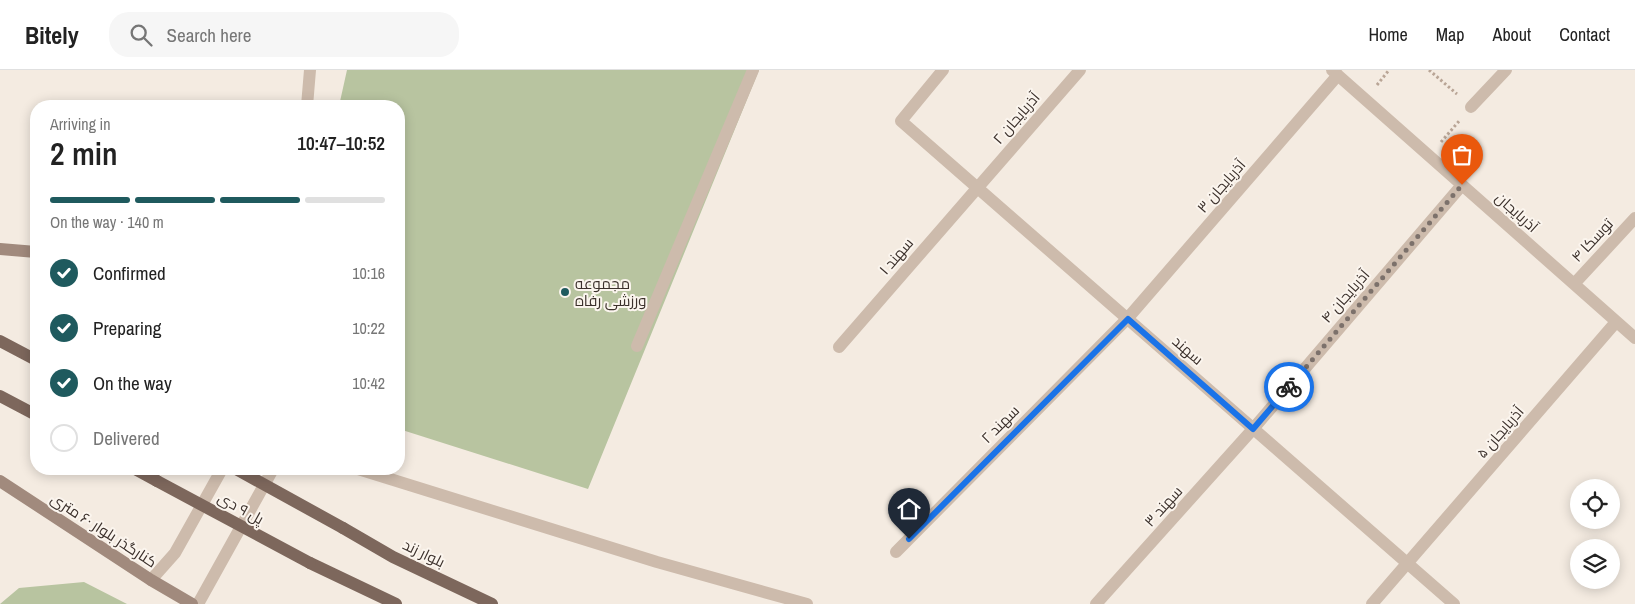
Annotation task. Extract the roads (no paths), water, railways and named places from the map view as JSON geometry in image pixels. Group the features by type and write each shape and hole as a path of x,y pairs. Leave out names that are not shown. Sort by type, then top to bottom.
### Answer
{"main road":[{"path":"0,249 30,252"},
{"path":"0,341 30,357"},
{"path":"0,396 30,413"},
{"name":"پل ۹ دی","path":"146,475 310,563 396,604"},
{"name":"بلوار زند","path":"247,475 393,556 492,604"},
{"name":"کنارگذر بلوار ۶۰ متری","path":"0,481 151,580 192,604"}],"street":[{"path":"308,100 310,70"},
{"path":"637,346 753,70"},
{"name":"سهند","path":"943,70 901,121 1454,604"},
{"name":"آذربایجان ۲","path":"977,188 1080,70"},
{"path":"1471,107 1506,70"},
{"name":"آذربایجان","path":"1335,73 1635,338"},
{"name":"آذربایجان ۳","path":"1128,319 1335,73"},
{"name":"آذربایجان ۴","path":"1253,429 1462,185"},
{"name":"سهند ۱","path":"840,347 977,188"},
{"name":"توسکا ۴","path":"1574,284 1635,218"},
{"name":"سهند ۲","path":"896,552 1128,319"},
{"name":"آذربایجان ۵","path":"1372,604 1616,322"},
{"name":"سهند ۳","path":"1096,604 1253,429"},
{"path":"151,580 176,553 219,475"},
{"path":"198,604 270,475"},
{"path":"377,475 657,562 807,604"}],"place":[{"name":"مجموعه ورزشی رفاه","path":"565,292"}]}
